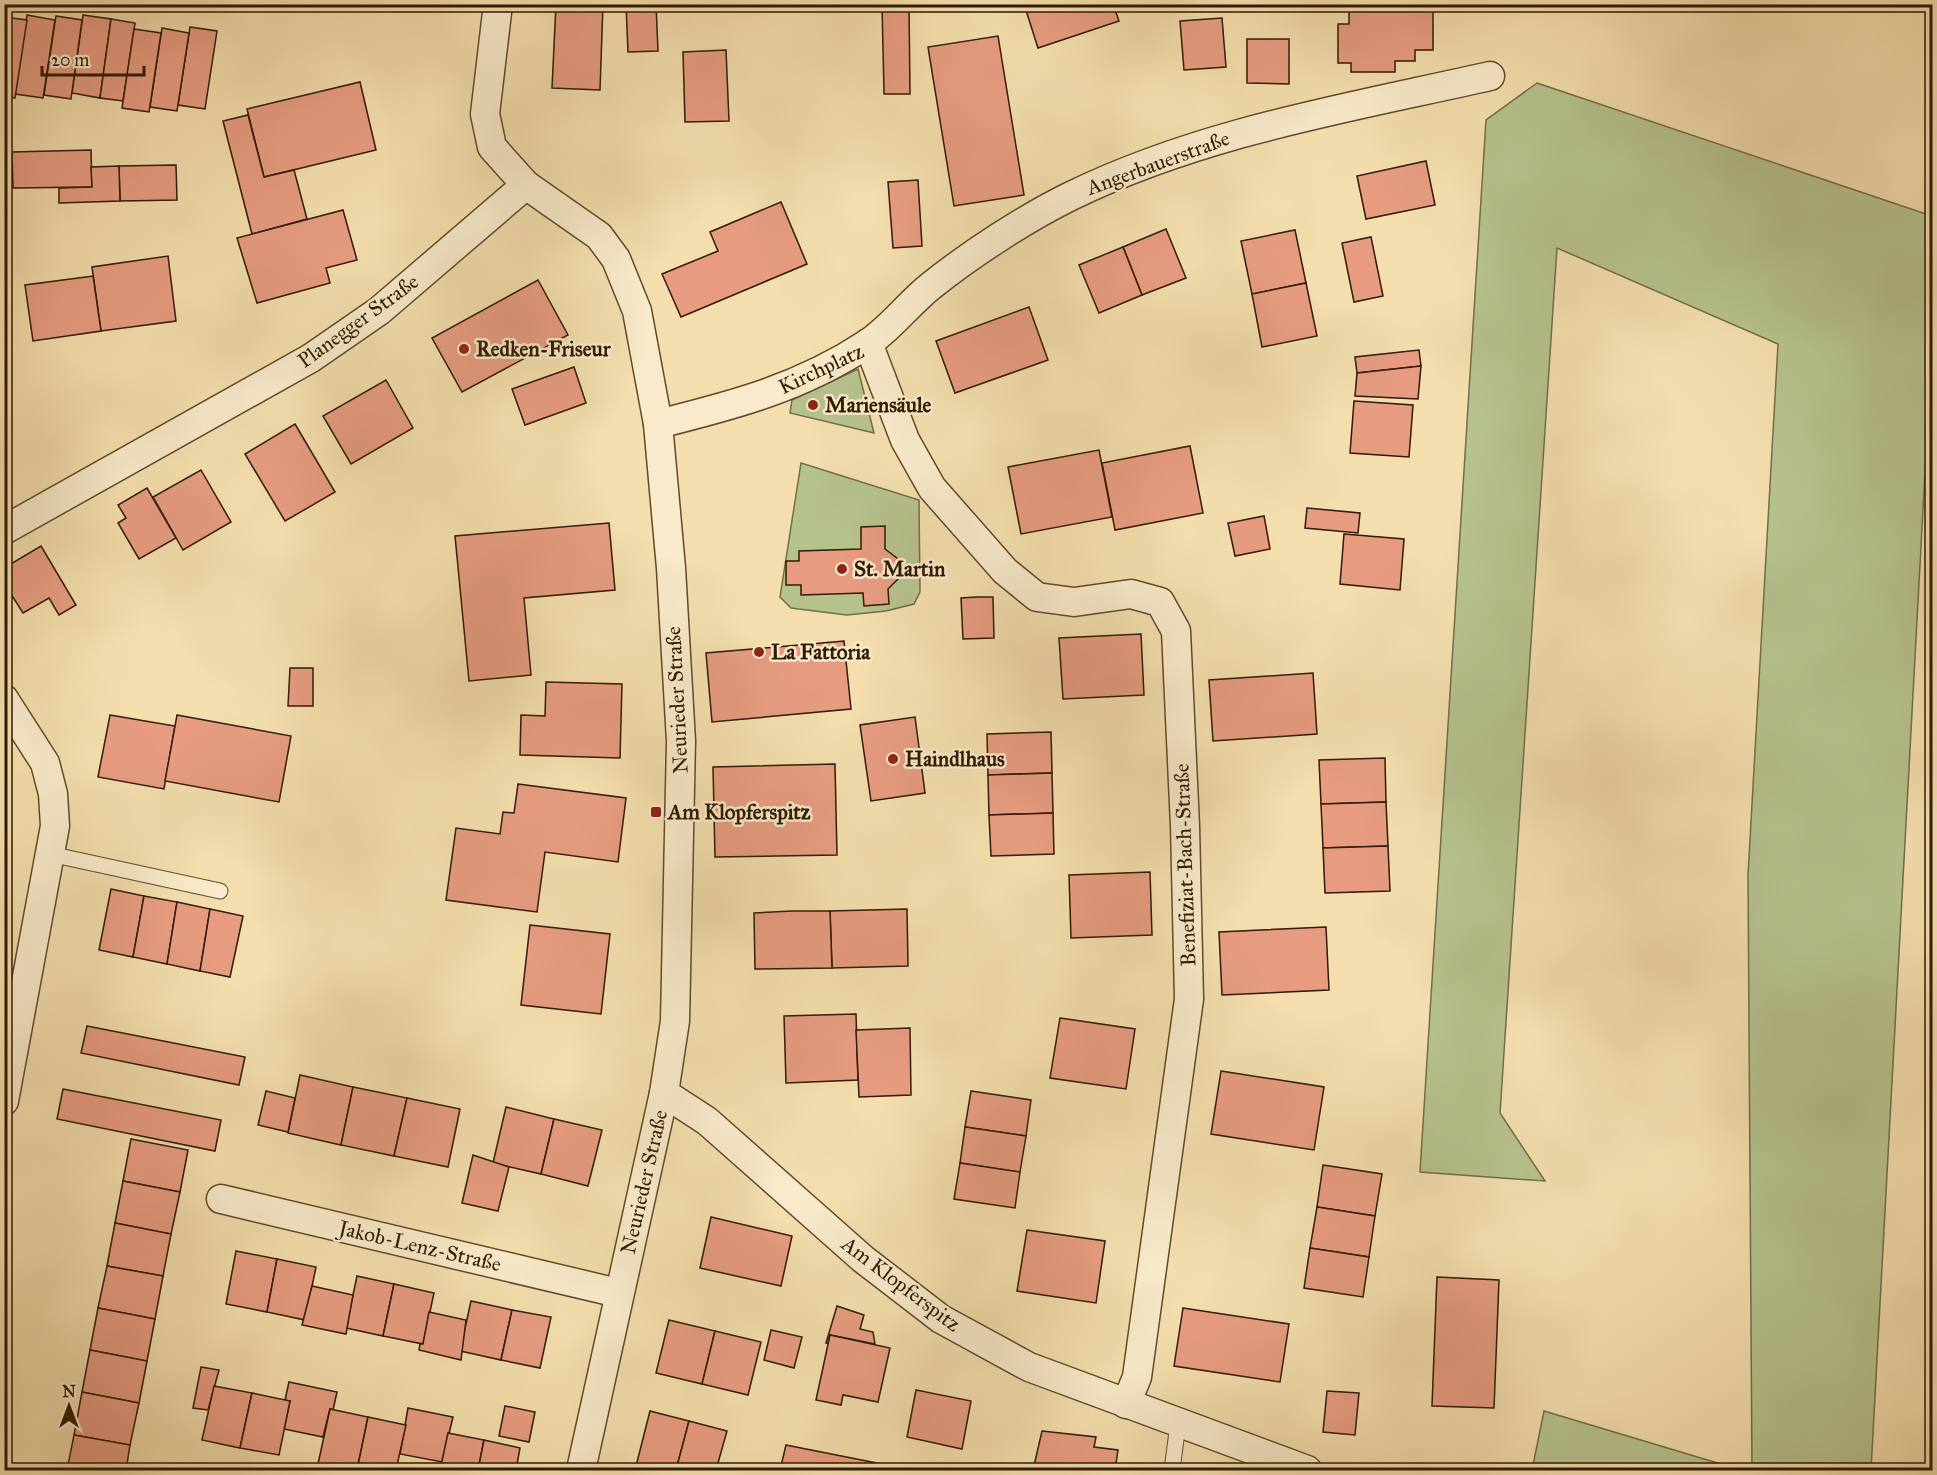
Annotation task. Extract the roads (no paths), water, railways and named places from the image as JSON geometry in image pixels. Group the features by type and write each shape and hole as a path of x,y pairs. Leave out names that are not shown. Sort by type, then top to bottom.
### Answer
{"street":[{"path":"498,4 485,114 492,147 526,185"},
{"name":"Angerbauerstraße","path":"868,343 931,286 989,245 1081,192 1168,155 1259,128 1490,76"},
{"name":"Neurieder Straße","path":"526,185 599,236 616,259 637,311 658,424 671,568 681,752 675,1021 664,1093 618,1293 581,1470"},
{"name":"Planegger Straße","path":"4,530 311,358 379,310 526,185"},
{"name":"Kirchplatz","path":"658,424 736,404 797,383 868,343 905,440 932,488"},
{"name":"Benefiziat-Bach-Straße","path":"932,488 1005,571 1037,597 1074,602 1131,594 1160,602 1176,631 1185,826 1189,999 1137,1377 1126,1404"},
{"path":"4,699 45,763 53,794 55,826 4,1101"},
{"name":"Am Klopferspitz","path":"664,1093 707,1121 863,1259 941,1319 1029,1367 1306,1470"},
{"name":"Jakob-Lenz-Straße","path":"221,1199 618,1293"}],"lane":[{"path":"50,854 220,891"},
{"path":"1172,1470 1178,1424"}],"place":[{"name":"Redken-Friseur","path":"464,349"},
{"name":"Mariensäule","path":"813,405"},
{"name":"St. Martin","path":"842,569"},
{"name":"La Fattoria","path":"759,652"},
{"name":"Haindlhaus","path":"893,759"},
{"name":"Am Klopferspitz","path":"656,812"}]}
